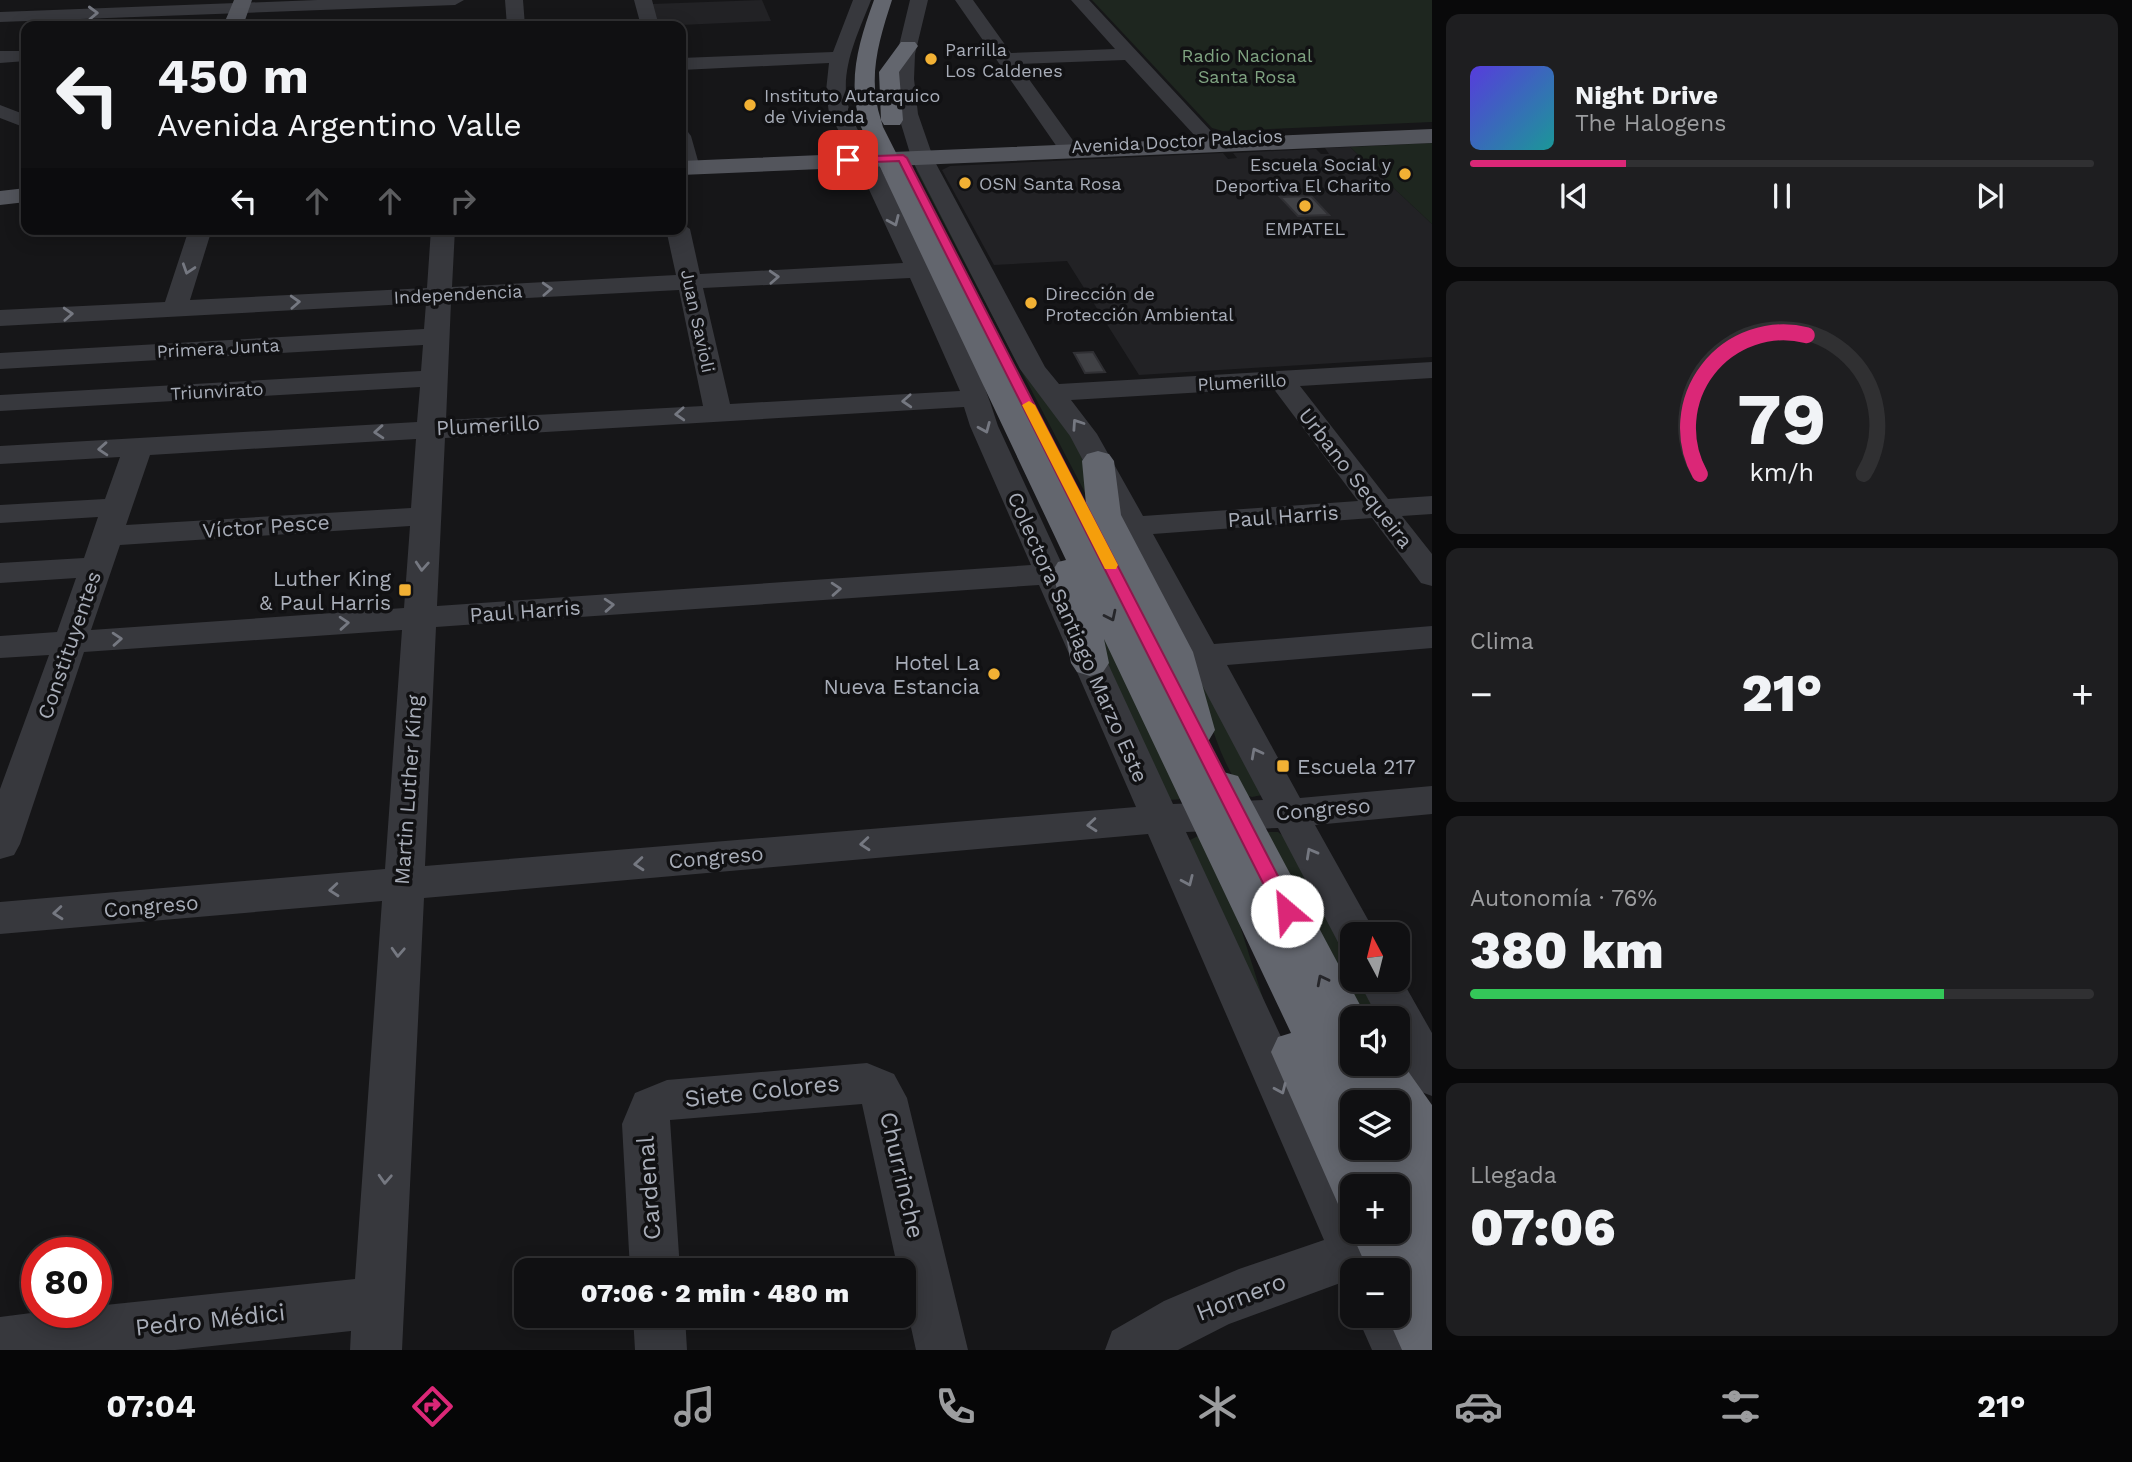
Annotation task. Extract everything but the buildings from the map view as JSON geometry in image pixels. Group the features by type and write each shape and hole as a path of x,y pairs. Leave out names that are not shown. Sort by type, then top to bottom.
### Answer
{"highway":[{"path":"898,0 883,46 879,71 883,109 894,154 989,397 1075,579 1090,663"},
{"path":"880,10 864,57 863,84 869,118 894,154 1195,730"},
{"path":"839,113 851,87 859,40 880,10"},
{"path":"894,154 888,72 908,46"},
{"path":"989,397 1224,816 1340,1015"},
{"path":"1098,461 1104,515 1174,652 1195,730 1247,894 1276,1005 1352,1174"},
{"path":"1247,894 1343,1090"},
{"path":"1382,1076 1407,1108 1432,1155"},
{"path":"1410,1153 1432,1196"},
{"path":"1410,1228 1432,1273"},
{"path":"1410,1314 1431,1350"}],"main road":[{"name":"Avenida Doctor Palacios","path":"686,168 894,154 942,159 1432,130"},
{"name":"Avenida Doctor Palacios","path":"1212,143 1432,136"},
{"path":"0,199 21,196"},
{"path":"0,199 21,201"}],"street":[{"path":"0,17 455,0"},
{"path":"514,0 516,21"},
{"path":"643,0 649,21"},
{"name":"Colectora Santiago Marzo Este","path":"862,0 840,57 836,91 839,113 894,154 1028,360 1076,422 1348,922"},
{"name":"Colectora Santiago Marzo Este","path":"919,0 908,46 904,79 906,105 894,154 915,270 971,382 989,397 984,426 1160,819 1377,1258"},
{"path":"964,0 1069,150"},
{"path":"1080,0 1212,143"},
{"path":"382,21 384,1"},
{"path":"1005,59 1129,54"},
{"path":"0,57 21,56"},
{"path":"686,64 840,57"},
{"path":"4,102 21,117"},
{"path":"175,308 199,235"},
{"name":"Martin Luther King","path":"377,1326 443,235"},
{"name":"Juan Savioli","path":"679,235 718,412"},
{"name":"Independencia","path":"0,317 915,270"},
{"name":"Primera Junta","path":"0,360 436,336"},
{"name":"Plumerillo","path":"1051,393 1432,370"},
{"name":"Triunvirato","path":"0,404 433,378"},
{"name":"Urbano Sequeira","path":"1280,379 1432,576"},
{"name":"Plumerillo","path":"0,455 989,397"},
{"name":"Constituyentes","path":"0,844 138,447"},
{"name":"Paul Harris","path":"1134,526 1432,505"},
{"path":"0,514 106,537"},
{"name":"Víctor Pesce","path":"106,537 425,516"},
{"path":"0,573 106,537"},
{"name":"Paul Harris","path":"0,647 1050,574"},
{"path":"1204,656 1432,637"},
{"name":"Congreso","path":"0,918 1160,819 1289,813 1432,800"},
{"path":"1386,992 1432,1076"},
{"name":"Siete Colores","path":"651,1108 663,1101 842,1083 863,1082 874,1086"},
{"name":"Churrinche","path":"874,1086 885,1101 942,1350"},
{"name":"Cardenal","path":"651,1108 646,1114 645,1124 654,1258"},
{"name":"Hornero","path":"1131,1350 1172,1324 1203,1310 1340,1271"},
{"name":"Pedro Médici","path":"0,1343 103,1341 377,1326"},
{"path":"660,1328 661,1350"},
{"path":"1389,1328 1399,1350"}],"shaded area":[{"path":"762,0 771,21 686,25 686,21 657,21 652,4"},
{"path":"1350,147 1432,224 1432,357 1139,375 1067,261 994,265 942,170 950,166 1223,153 1228,159 1237,158 1233,153 1316,149 1321,154 1329,154 1325,148"}],"green space":[{"name":"Radio Nacional Santa Rosa","path":"1092,0 1432,0 1432,122 1223,131 1212,128"},
{"name":"Escuela Social y Deportiva El Charito","path":"1432,143 1432,224 1350,147"},
{"path":"916,170 1081,449 1090,502"},
{"path":"1109,508 1262,795 1245,795 1227,765 1189,667"},
{"path":"1088,602 1182,799 1169,800 1095,650"},
{"path":"1265,832 1278,832 1287,839 1340,939 1340,984"},
{"path":"1200,835 1230,894 1265,1005 1186,842"},
{"path":"1344,992 1369,992 1376,1006 1351,1006"}],"slow traffic":[{"path":"1029,405 1111,565"}],"place":[{"name":"Parrilla Los Caldenes","path":"931,59"},
{"name":"Instituto Autarquico de Vivienda","path":"750,105"},
{"name":"Escuela Social y Deportiva El Charito","path":"1405,174"},
{"name":"OSN Santa Rosa","path":"965,183"},
{"name":"EMPATEL","path":"1305,206"},
{"name":"Dirección de Protección Ambiental","path":"1031,303"},
{"name":"Luther King & Paul Harris","path":"405,590"},
{"name":"Hotel La Nueva Estancia","path":"994,674"},
{"name":"Escuela 217","path":"1283,766"}],"route":[{"path":"848,160 903,158 1287,911"}]}
